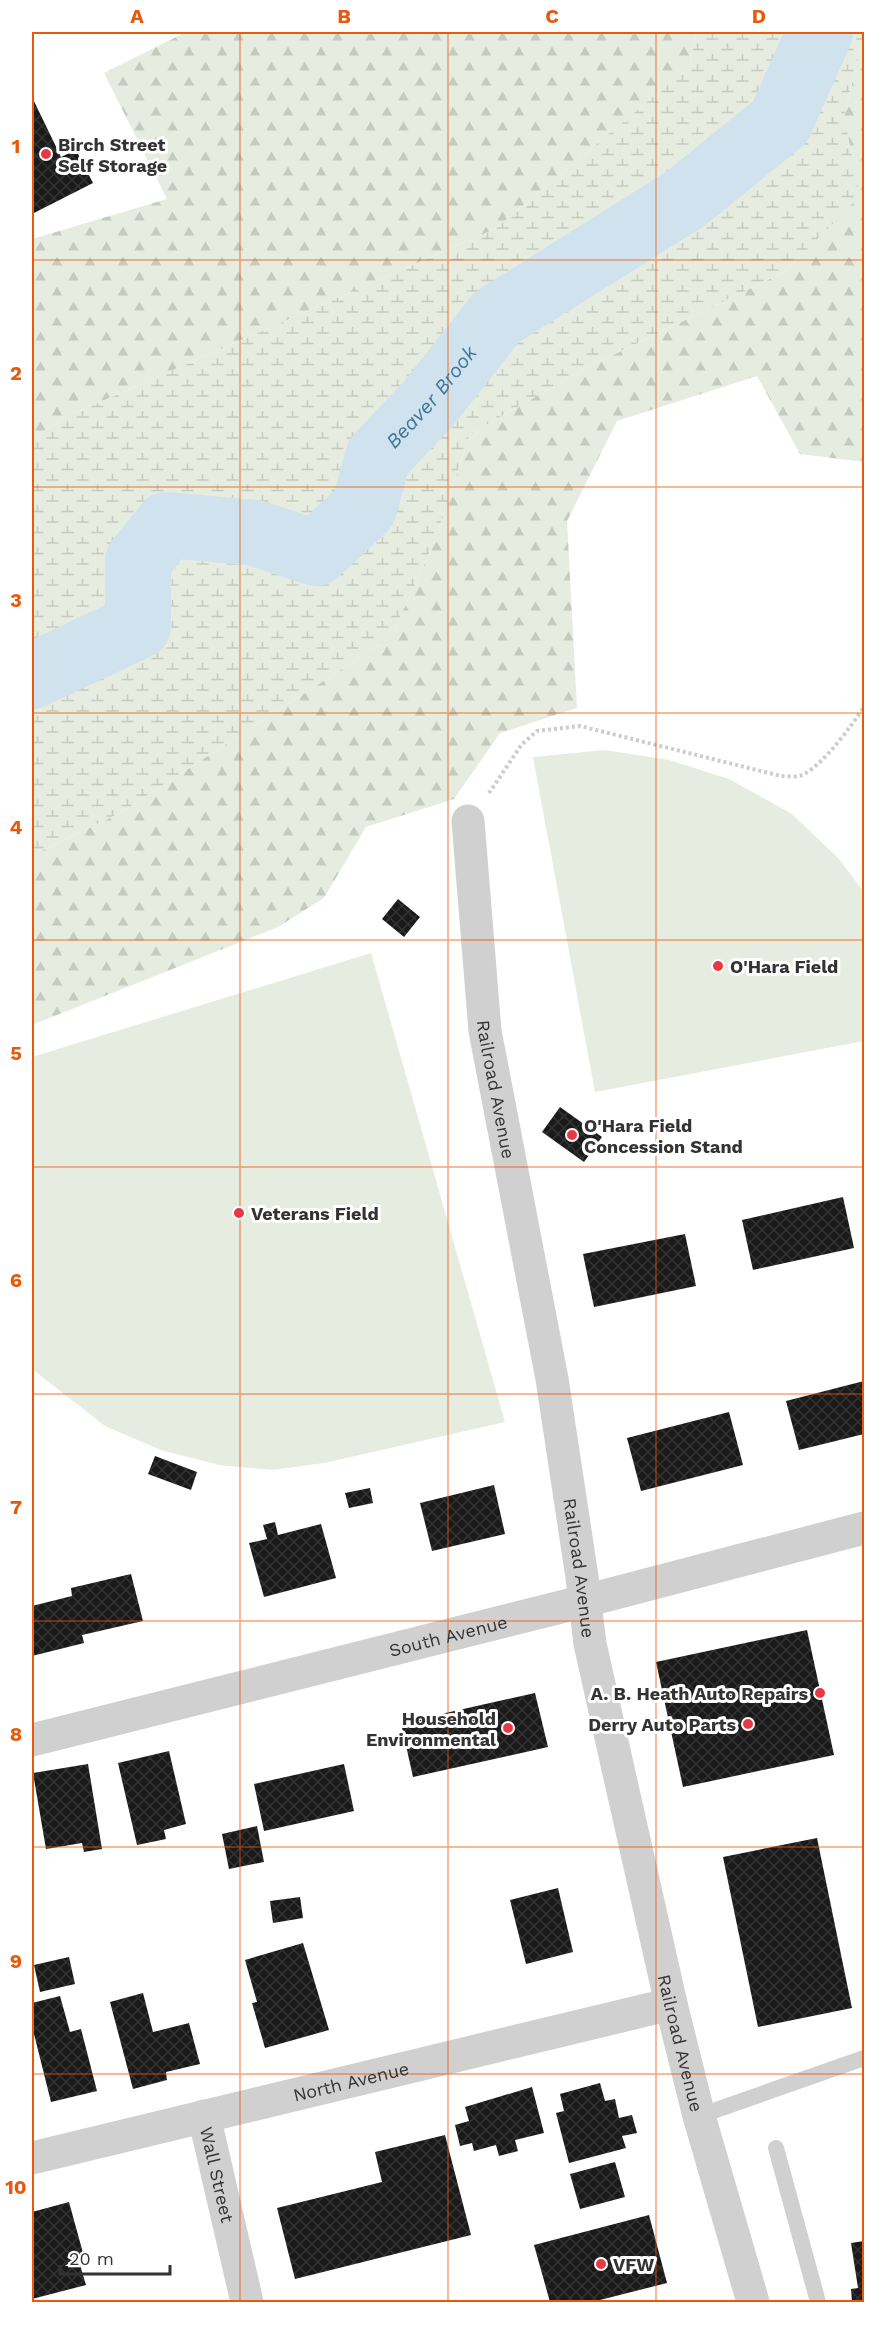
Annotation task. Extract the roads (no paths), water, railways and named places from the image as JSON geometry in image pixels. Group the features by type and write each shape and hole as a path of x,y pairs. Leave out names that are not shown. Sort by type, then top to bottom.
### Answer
{"street":[{"name":"Railroad Avenue","path":"468,821 485,1031 552,1379 590,1644 671,2004 699,2116 753,2302"},
{"name":"South Avenue","path":"32,1740 585,1601 864,1528"},
{"name":"North Avenue","path":"32,2158 671,2004"},
{"name":"Wall Street","path":"204,2115 247,2302"}],"lane":[{"path":"699,2116 864,2058"},
{"path":"776,2148 818,2302"}],"waterway":[{"name":"Beaver Brook","path":"32,676 138,626 138,561 167,525 255,533 316,553 364,508 378,457 428,404 497,317 685,199 780,122 820,32"}],"place":[{"name":"Birch Street Self Storage","path":"46,154"},
{"name":"O'Hara Field","path":"718,966"},
{"name":"O'Hara Field Concession Stand","path":"572,1135"},
{"name":"Veterans Field","path":"239,1213"},
{"name":"A. B. Heath Auto Repairs","path":"820,1693"},
{"name":"Derry Auto Parts","path":"748,1724"},
{"name":"Household Environmental","path":"508,1728"},
{"name":"VFW","path":"601,2264"}]}
